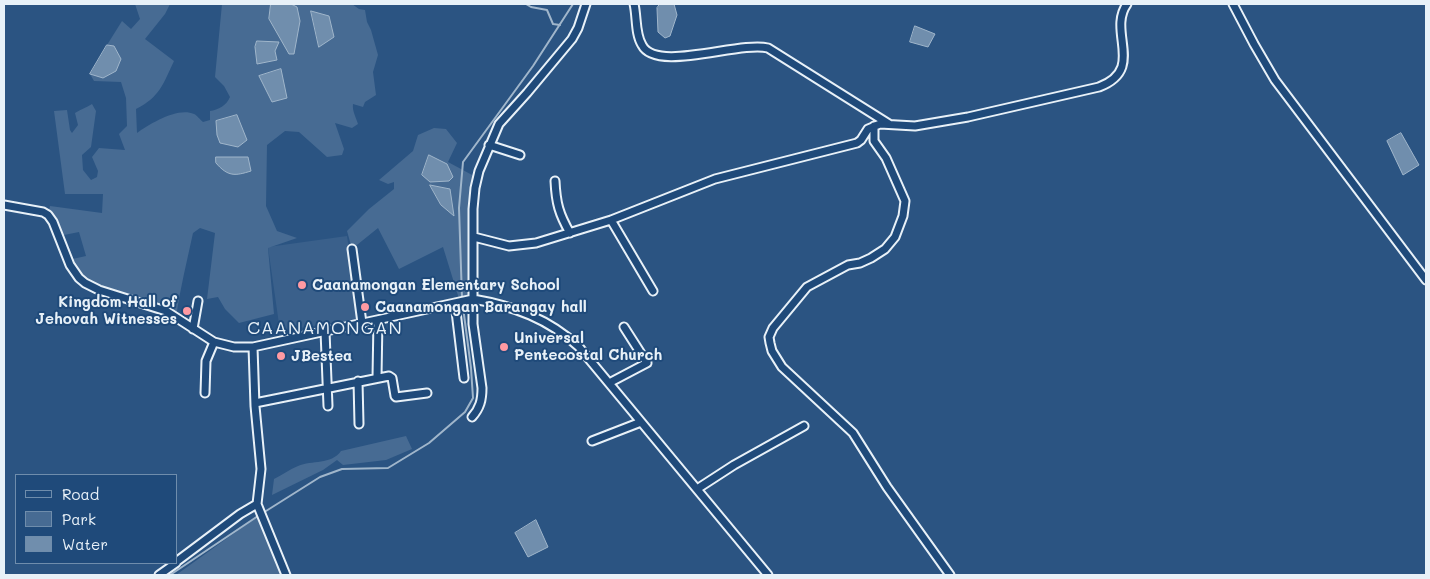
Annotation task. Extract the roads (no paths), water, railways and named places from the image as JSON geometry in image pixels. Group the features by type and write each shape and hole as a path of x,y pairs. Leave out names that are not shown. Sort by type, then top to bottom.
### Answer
{"street":[{"path":"472,417 478,410 482,393 473,324 475,188 479,171 499,124 572,39 586,4"},
{"path":"634,4 640,43 649,53 659,57 673,57 752,46 768,48 889,124"},
{"path":"474,237 500,245 518,246 611,220 715,179 857,143 868,129 874,126 889,124 915,126 968,117 1099,87 1116,79 1121,71 1123,62 1121,27 1124,7 1127,4"},
{"path":"1233,4 1276,80 1426,280"},
{"path":"874,126 874,141 886,158 905,201 903,216 895,237 885,250 871,258 860,263 848,265 807,287 773,328 769,337 770,343 782,367 853,433 887,487 950,575"},
{"path":"489,145 520,155"},
{"path":"555,181 556,202 564,224 570,233"},
{"path":"4,205 43,212 48,215 59,236 70,265 85,283 99,290 166,311 214,342 234,347 253,347 473,299 503,306 554,326 579,347 768,575"},
{"path":"611,220 653,291"},
{"path":"352,249 362,323"},
{"path":"193,329 198,301"},
{"path":"455,303 464,378"},
{"path":"377,378 378,320"},
{"path":"609,383 647,363 624,327"},
{"path":"325,331 328,406"},
{"path":"206,394 206,361 214,342"},
{"path":"253,347 255,403 261,469 257,504 286,575"},
{"path":"255,403 390,376 396,397 427,393"},
{"path":"358,381 359,424"},
{"path":"592,441 641,422"},
{"path":"696,489 734,465 804,426"},
{"path":"178,561 240,514 257,504"},
{"path":"159,575 175,564"}],"water":[{"path":"271,4 291,4 297,7 300,21 294,54 289,54 269,19"},
{"path":"660,4 674,4 677,15 670,36 665,38 658,32 657,8"},
{"path":"311,11 329,16 334,37 319,47"},
{"path":"915,26 935,34 928,47 910,42"},
{"path":"257,41 279,42 275,51 277,60 257,64 255,47"},
{"path":"107,45 114,46 121,59 116,71 103,78 90,74"},
{"path":"281,69 287,98 272,102 259,76"},
{"path":"237,115 247,140 238,147 220,143 217,135 216,121"},
{"path":"1401,133 1419,165 1403,175 1387,141"},
{"path":"429,155 447,164 453,177 449,181 430,182 422,175"},
{"path":"216,157 248,157 251,171 240,174 228,173 216,163"},
{"path":"430,185 450,189 454,216 441,205"},
{"path":"536,520 548,547 528,557 515,533"}],"waterway":[{"path":"526,4 531,7 547,10 553,24 560,25"},
{"path":"462,298 459,208 463,162 533,66 573,4"},
{"path":"266,511 320,477 342,469 388,468 429,443 465,412 473,398 463,307"},
{"path":"170,575 258,516"}],"place":[{"name":"Caanamongan Elementary School","path":"302,285"},
{"name":"Caanamongan Barangay hall","path":"365,307"},
{"name":"Kingdom Hall of Jehovah Witnesses","path":"187,311"},
{"name":"Universal Pentecostal Church","path":"504,347"},
{"name":"JBestea","path":"281,356"}],"district":[{"name":"CAANAMONGAN","path":"325,328"}]}
